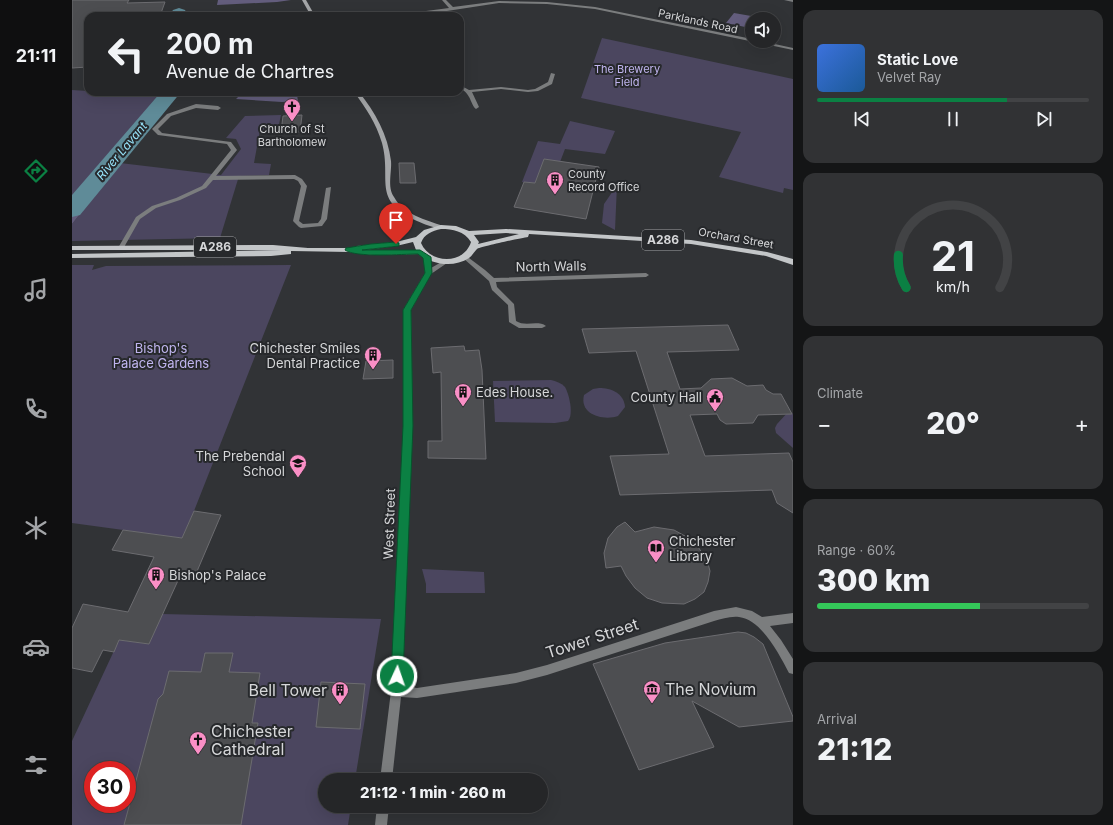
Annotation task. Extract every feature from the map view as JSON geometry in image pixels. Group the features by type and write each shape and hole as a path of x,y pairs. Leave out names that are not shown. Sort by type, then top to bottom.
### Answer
{"main road":[{"path":"441,227 456,228 469,233 473,238 475,247 473,251 465,257 447,262 424,255 418,248 421,236 441,227"},
{"name":"Orchard Street","path":"469,233 506,231 594,235 691,242 767,254 793,262"},
{"name":"Orchard Street","path":"475,247 509,240 530,233"},
{"name":"A286","path":"349,250 396,244 421,236"},
{"name":"A286","path":"72,248 273,247 424,255"},
{"name":"A286","path":"72,256 271,254 308,250"}],"street":[{"path":"304,0 311,12"},
{"path":"444,0 451,8"},
{"path":"786,0 793,1"},
{"name":"Parklands Road","path":"434,12 451,8 518,1 573,5 793,49"},
{"path":"469,91 495,88 528,91 536,90 550,83 553,74"},
{"path":"464,88 469,91 473,97 476,107"},
{"path":"359,96 375,118 385,144 390,196 401,209 419,220 441,227"},
{"path":"121,248 138,218 154,207 178,199 204,187 234,150 229,143 160,134 155,129 169,115 196,106 218,108"},
{"path":"212,178 294,177 300,180 304,186 296,221 301,226 320,225 324,219 328,188"},
{"path":"419,220 421,236"},
{"path":"424,255 428,273 447,262"},
{"path":"465,257 492,280 494,288 511,304 513,322 519,326 542,326"},
{"name":"West Street","path":"387,773 396,691 408,426 407,310 428,273"},
{"name":"North Walls","path":"492,280 646,275"},
{"name":"Tower Street","path":"396,691 417,692 516,678 547,670 726,613 744,613 760,622"},
{"path":"760,622 793,618"},
{"path":"760,622 781,647 793,669"},
{"path":"381,825 382,813"}],"green space":[{"name":"The Brewery Field","path":"602,38 793,79 793,190 784,188 783,193 719,177 741,132 581,98"},
{"path":"72,90 84,91 84,96 160,96 72,203"},
{"path":"281,115 278,129 260,130 254,163 271,164 269,175 239,176 220,238 72,241 72,224 120,163 221,175 241,149 236,139 226,138 245,116"},
{"path":"570,121 615,131 605,154 565,149 560,162 544,159 535,183 522,182 538,141 560,144"},
{"path":"617,185 615,230 602,223 604,204"},
{"name":"Bishop's Palace Gardens","path":"72,265 94,265 92,270 106,266 291,265 182,538 72,523"},
{"path":"551,380 562,384 567,390 571,409 570,418 568,421 555,423 495,422 493,381"},
{"path":"599,388 612,390 622,398 625,407 618,416 606,418 600,417 589,412 585,407 583,402 584,395 593,389"},
{"path":"789,411 793,414 793,448 776,433 775,428"},
{"path":"422,569 484,572 485,593 426,593 426,584"},
{"path":"162,614 381,619 356,773 318,773 318,813 350,813 348,825 72,825 72,741 119,640 149,644"}],"shaded area":[{"path":"218,0 291,0 217,5"},
{"path":"734,13 745,15 745,27 726,23"},
{"path":"160,96 177,96 120,163 72,224 72,203"},
{"path":"239,96 297,96 298,101 282,102 236,99"}],"building":[{"path":"72,0 129,0 127,3 165,2 161,12 84,12 84,67 72,68"},
{"name":"Church of St Bartholomew","path":"302,115 300,132 281,132 283,116"},
{"name":"County Record Office","path":"544,159 599,167 586,219 514,207 524,182 535,183"},
{"path":"399,163 414,163 416,183 400,183"},
{"name":"County Hall","path":"728,325 739,350 667,352 680,389 701,388 711,379 732,378 747,386 763,385 766,390 773,394 781,394 792,414 758,415 753,423 726,424 720,420 717,414 690,415 705,456 789,453 793,462 793,513 777,503 772,490 620,495 610,456 669,454 636,351 589,353 582,329"},
{"path":"464,346 465,351 479,350 482,370 486,459 428,458 428,441 442,441 441,372 433,373 431,348"},
{"name":"Chichester Smiles Dental Practice","path":"393,360 393,378 363,379 366,361"},
{"name":"Bishop's Palace","path":"194,511 221,515 195,576 181,574 149,644 119,640 114,652 103,650 92,672 72,668 72,628 83,604 128,612 154,557 112,550 123,530 182,538"},
{"name":"Chichester Library","path":"625,522 635,532 654,527 674,530 696,544 707,560 710,571 704,592 695,599 684,604 662,603 647,598 635,588 621,566 606,568 604,553 608,538 617,527"},
{"path":"738,632 746,633 763,644 793,717 793,721 739,727 692,701 714,747 639,770 593,664 665,643"},
{"name":"Chichester Cathedral","path":"205,653 233,653 229,672 260,673 252,723 258,723 241,825 124,825 127,813 136,813 136,781 158,699 163,694 169,671 201,672"},
{"name":"Bell Tower","path":"321,682 365,684 360,729 316,727"}],"waterway":[{"name":"River Lavant","path":"72,210 168,96"}],"place":[{"name":"Church of St Bartholomew","path":"292,122"},
{"name":"County Record Office","path":"555,195"},
{"name":"Chichester Smiles Dental Practice","path":"373,370"},
{"name":"Edes House.","path":"463,407"},
{"name":"County Hall","path":"715,412"},
{"name":"The Prebendal School","path":"298,478"},
{"name":"Chichester Library","path":"656,563"},
{"name":"Bishop's Palace","path":"156,590"},
{"name":"The Novium","path":"652,704"},
{"name":"Bell Tower","path":"340,705"},
{"name":"Chichester Cathedral","path":"198,755"}],"route":[{"path":"396,244 349,250 370,253 420,252 427,257 428,273 407,310 408,426 397,676"}]}
